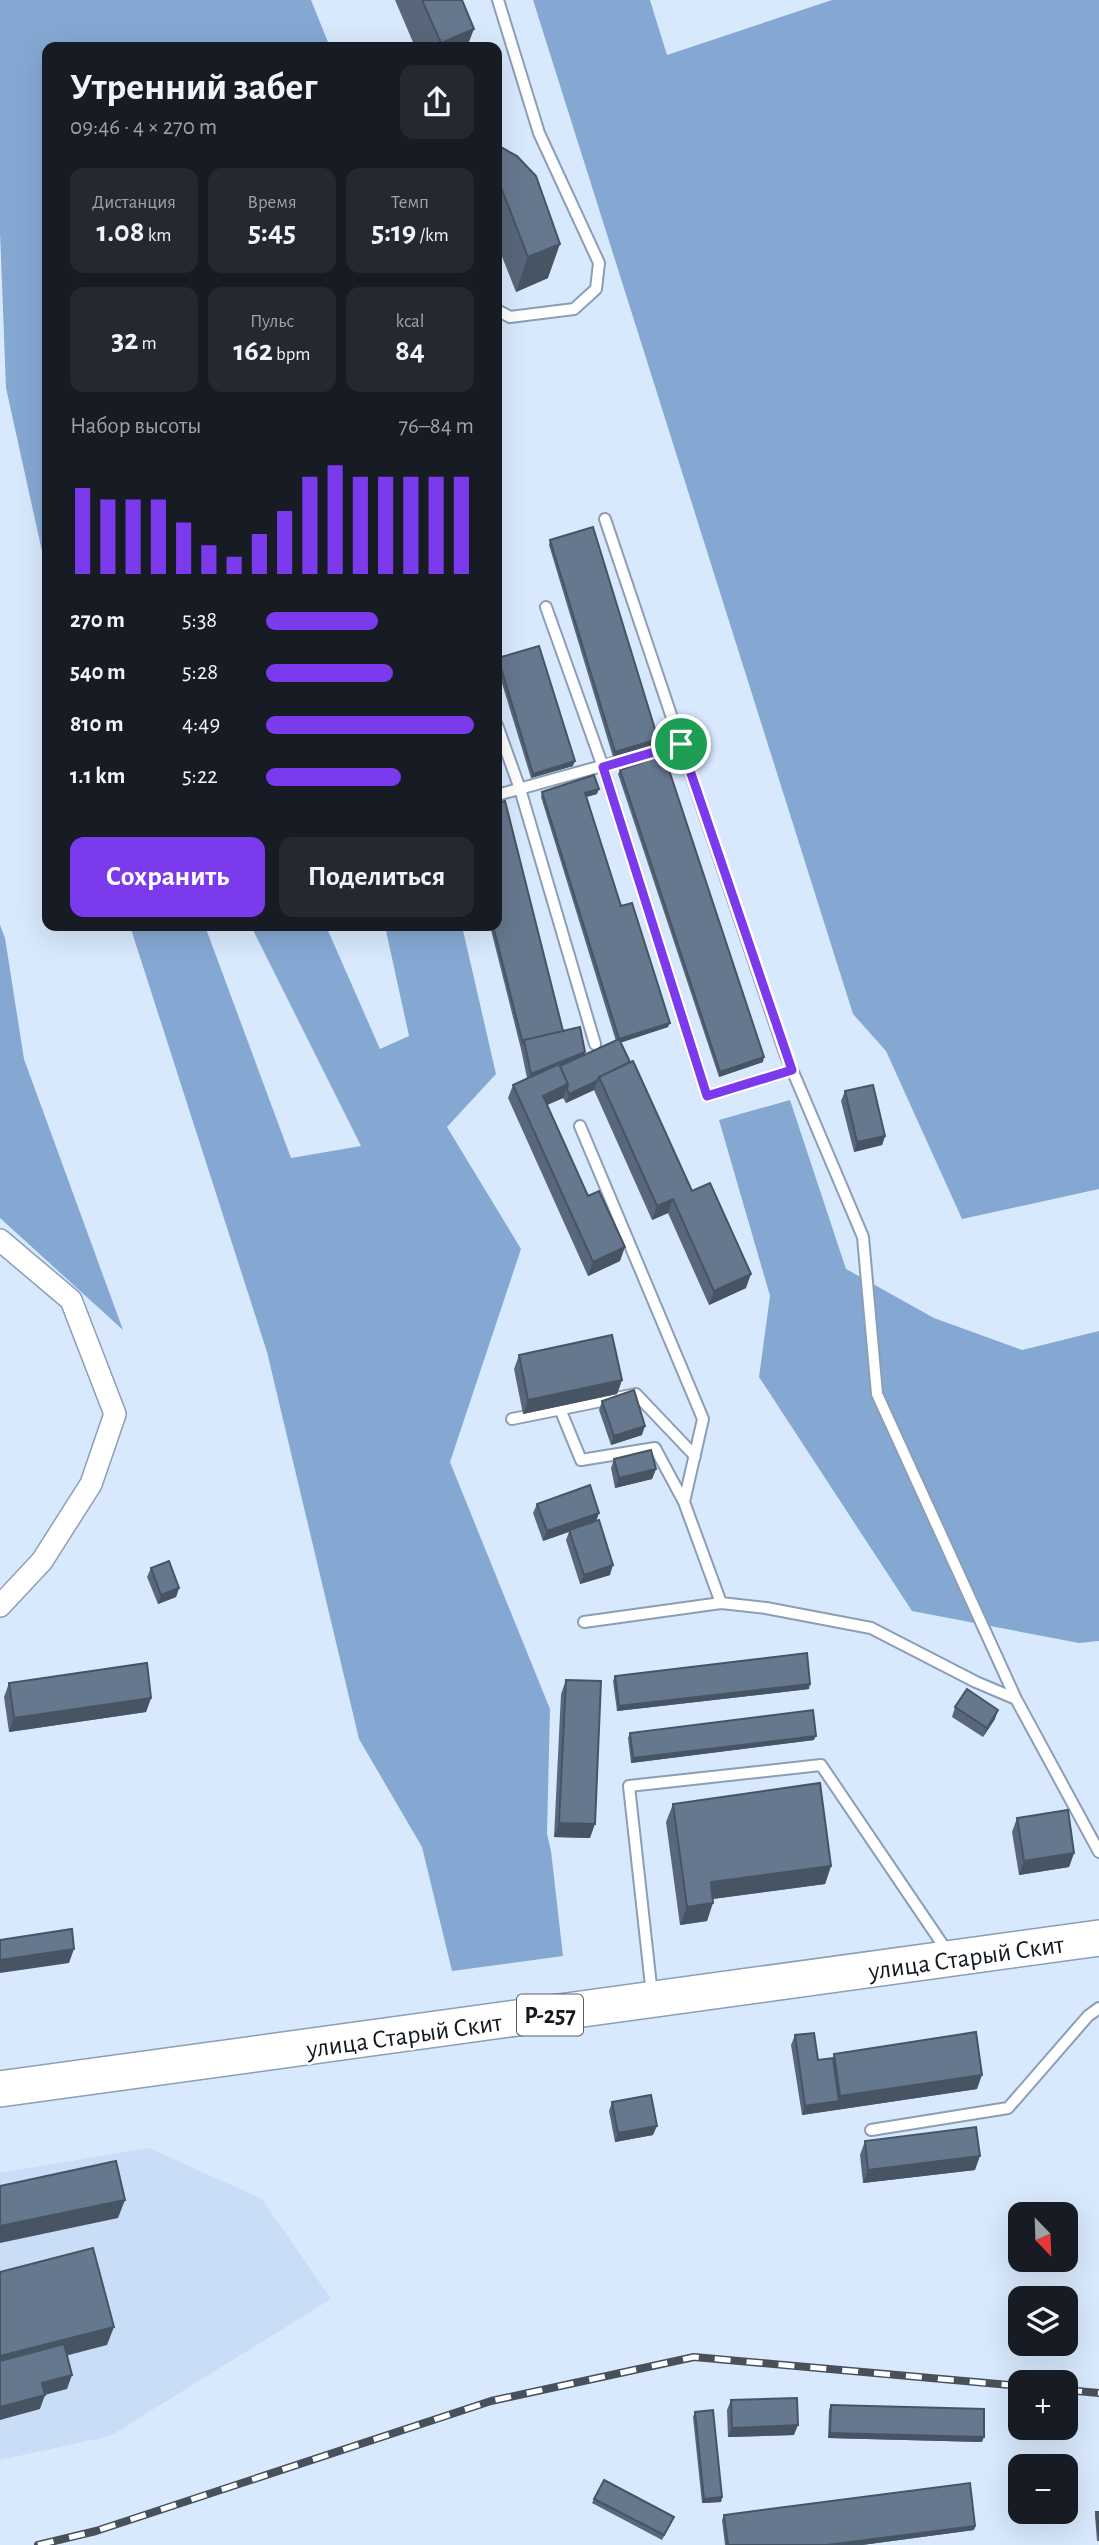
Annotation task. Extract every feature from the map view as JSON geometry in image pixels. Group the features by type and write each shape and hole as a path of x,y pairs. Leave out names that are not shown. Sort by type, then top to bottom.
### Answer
{"highway":[{"name":"улица Старый Скит","path":"0,2089 1099,1938"}],"street":[{"path":"0,1240 71,1300 116,1414 91,1484 42,1561 0,1606"}],"lane":[{"path":"498,0 539,133 599,263 596,289 574,309 510,317 502,313"},
{"path":"605,519 792,1070 863,1237 877,1394 1016,1699 1099,1852"},
{"path":"546,607 603,767 707,1096 792,1070"},
{"path":"502,739 520,789 595,1044"},
{"path":"502,794 681,744"},
{"path":"580,1126 703,1419 684,1502"},
{"path":"512,1419 636,1394 695,1456"},
{"path":"560,1409 581,1460 655,1448 684,1502 721,1603"},
{"path":"584,1622 721,1603 766,1608 872,1628 976,1682 1016,1699"},
{"path":"653,2001 629,1786 821,1765 952,1959"},
{"path":"871,2130 1008,2108 1088,2016 1099,2008"}],"shaded area":[{"path":"0,0 311,0 328,42 42,42 42,551 6,388 0,232"},
{"path":"533,0 650,0 667,55 832,0 1099,0 1099,1189 962,1219 886,1051 853,1014"},
{"path":"0,925 5,938 24,1059 123,1330 0,1218"},
{"path":"132,931 207,931 291,1158 361,1146 254,931 328,931 380,1049 409,1036 386,931 463,931 496,1074 447,1127 521,1249 450,1462 550,1709 547,1834 563,1956 452,1971 422,1847 359,1739 267,1352"},
{"path":"790,1100 846,1269 934,1318 1022,1350 1099,1331 1099,1641 1079,1643 912,1611 759,1377 770,1296 719,1120"},
{"path":"149,2148 262,2199 331,2299 110,2436 0,2460 0,2173"}],"building":[{"path":"422,0 462,0 474,29 441,42"},
{"path":"502,148 517,156 536,176 560,244 528,257 502,190"},
{"path":"593,527 658,739 615,752 550,540"},
{"path":"539,646 575,761 533,774 502,671 502,657"},
{"path":"664,755 764,1057 720,1072 620,770"},
{"path":"594,775 599,789 585,793 621,906 632,903 670,1023 619,1039 542,792"},
{"path":"505,801 563,1031 524,1040 523,1044 494,931 502,931 502,802"},
{"path":"580,1027 585,1052 531,1074 524,1040"},
{"path":"619,1039 630,1062 569,1094 568,1084 560,1066"},
{"path":"633,1061 692,1191 710,1183 751,1274 714,1291 673,1199 657,1206 599,1077"},
{"path":"559,1064 568,1084 543,1096 588,1196 599,1191 625,1247 593,1262 513,1085"},
{"path":"873,1085 885,1136 857,1142 845,1091"},
{"path":"612,1335 622,1380 528,1400 519,1355"},
{"path":"634,1390 645,1426 614,1436 602,1401"},
{"path":"651,1450 656,1469 619,1478 614,1459"},
{"path":"590,1485 599,1513 547,1531 537,1504"},
{"path":"599,1520 613,1565 584,1575 569,1530"},
{"path":"169,1561 179,1588 161,1595 151,1568"},
{"path":"807,1653 810,1684 619,1706 615,1676"},
{"path":"147,1663 151,1698 14,1718 9,1683"},
{"path":"566,1680 601,1681 595,1824 559,1823"},
{"path":"967,1689 998,1710 987,1728 955,1707"},
{"path":"813,1710 816,1736 633,1758 630,1733"},
{"path":"820,1783 831,1866 711,1882 713,1903 687,1907 673,1804"},
{"path":"1068,1810 1074,1853 1024,1861 1017,1818"},
{"path":"72,1929 74,1949 0,1960 0,1940"},
{"path":"976,2032 982,2075 840,2096 834,2054"},
{"path":"814,2033 818,2060 833,2058 839,2101 805,2106 795,2035"},
{"path":"651,2095 657,2126 618,2133 612,2102"},
{"path":"976,2127 980,2156 868,2170 865,2141"},
{"path":"116,2161 125,2200 0,2226 0,2186"},
{"path":"93,2248 114,2327 0,2356 0,2272"},
{"path":"64,2344 72,2375 42,2383 45,2395 0,2407 0,2361"},
{"path":"797,2398 798,2425 732,2428 731,2400"},
{"path":"831,2405 984,2409 984,2437 830,2433"},
{"path":"713,2410 722,2497 704,2499 695,2412"},
{"path":"604,2480 674,2517 664,2535 594,2499"},
{"path":"970,2483 975,2526 827,2545 728,2545 724,2515"},
{"path":"1096,2512 1099,2512 1099,2537"}],"railway":[{"path":"38,2545 96,2531 491,2401 694,2357 1008,2385"},
{"path":"1078,2391 1099,2393"}],"route":[{"path":"681,744 792,1070 707,1096 603,767 681,744"}]}
